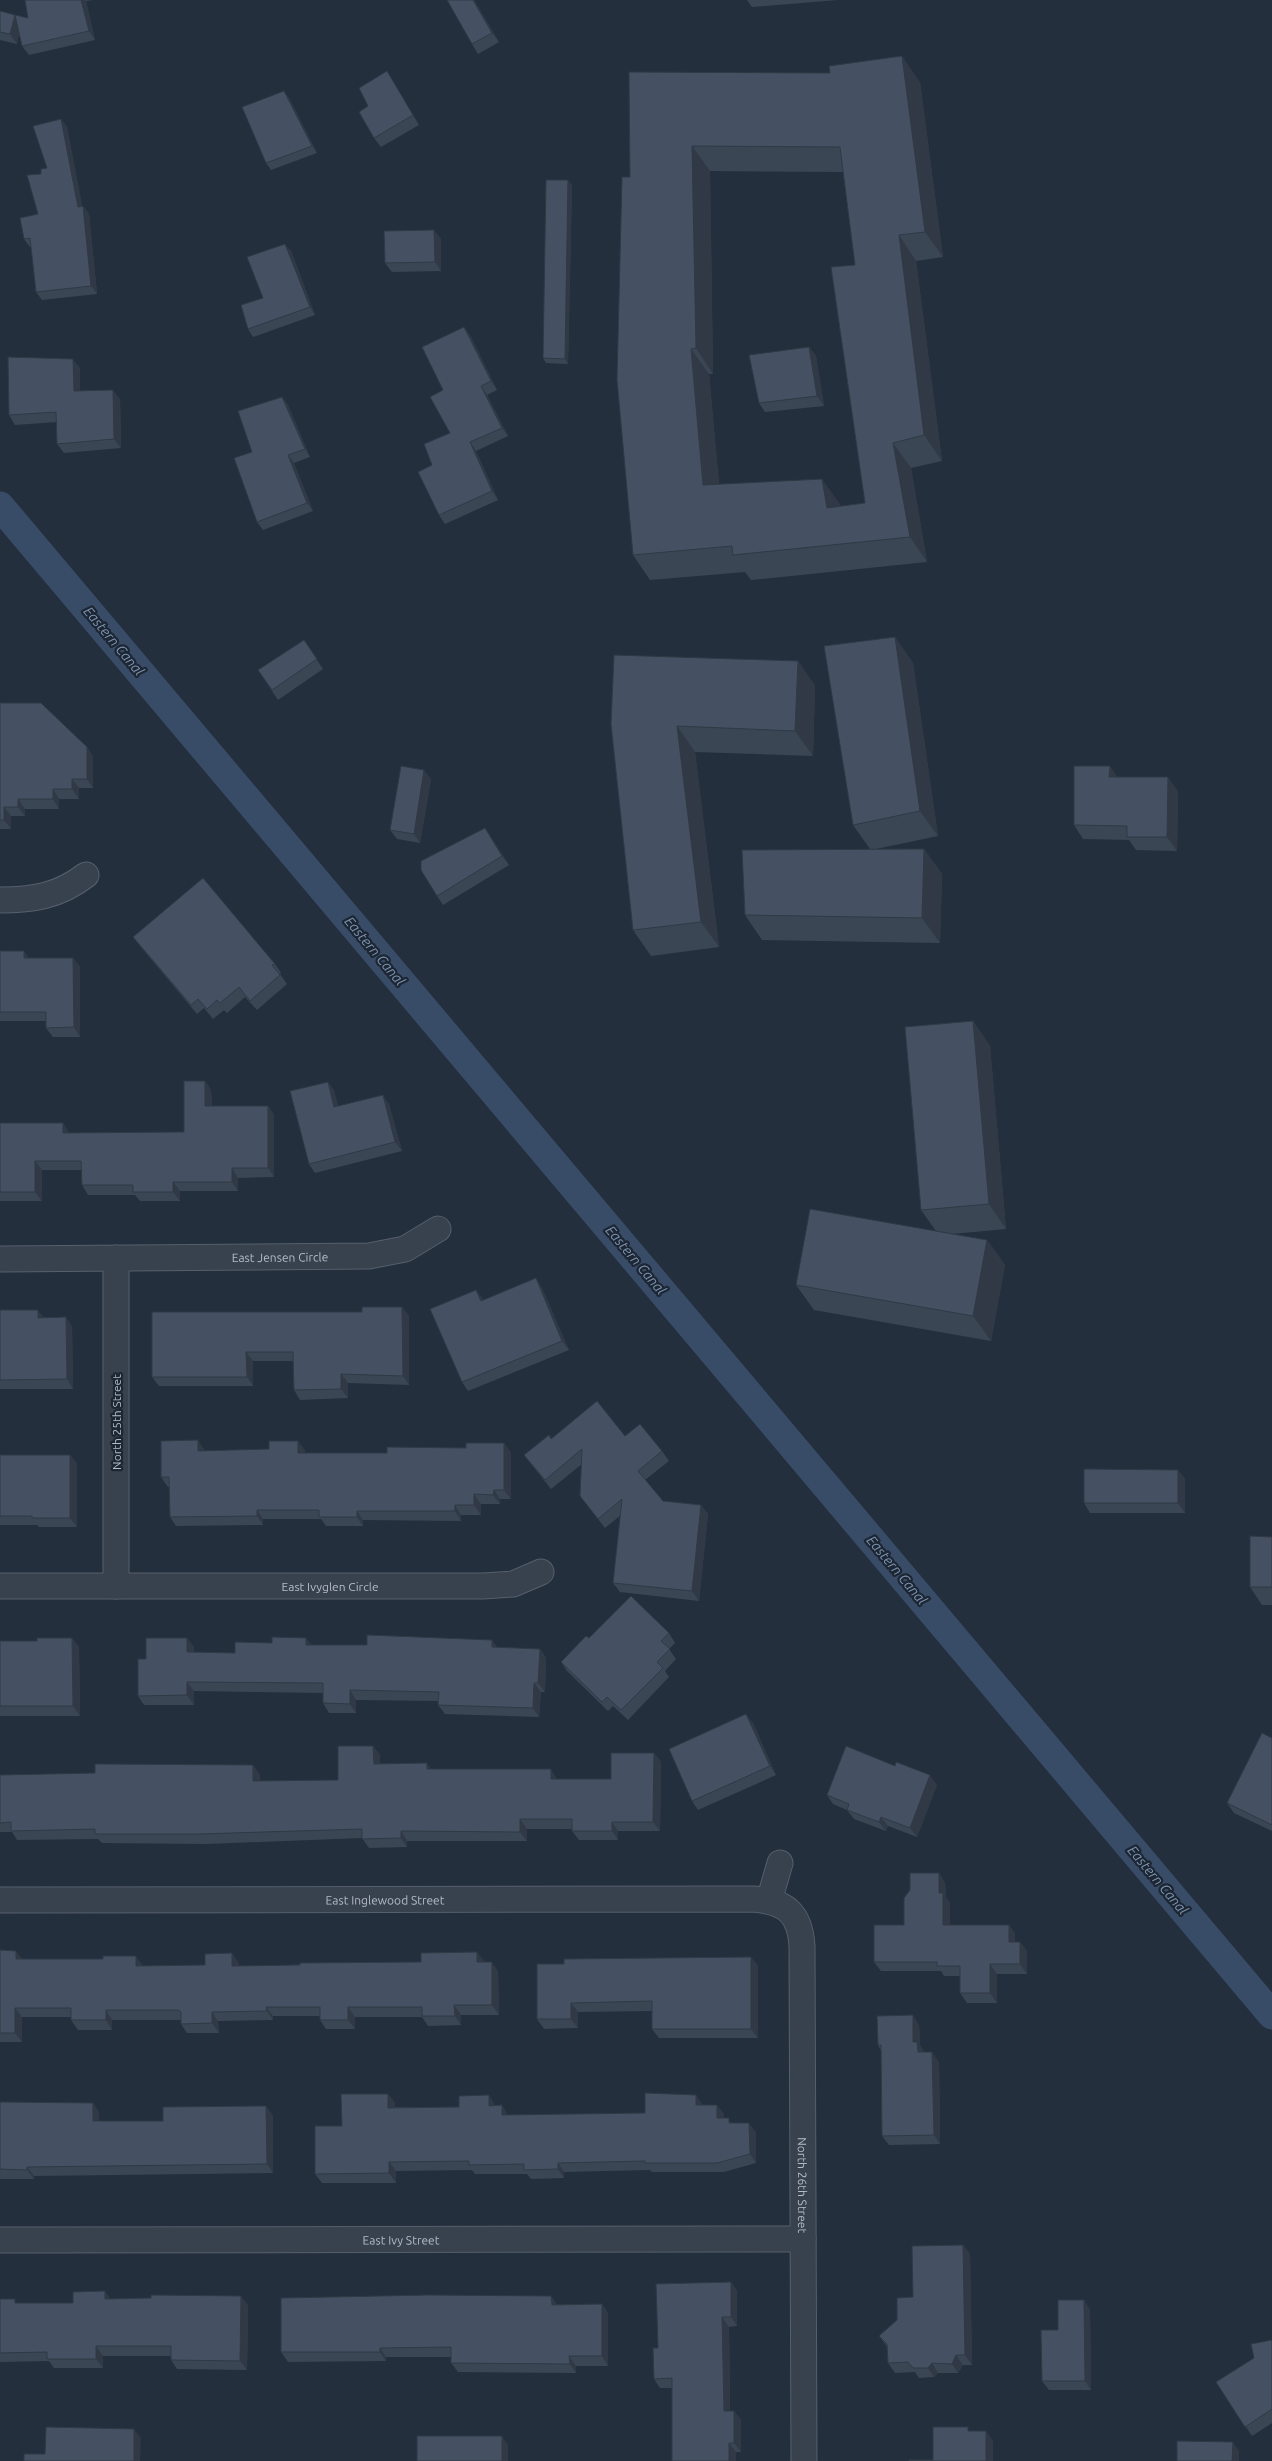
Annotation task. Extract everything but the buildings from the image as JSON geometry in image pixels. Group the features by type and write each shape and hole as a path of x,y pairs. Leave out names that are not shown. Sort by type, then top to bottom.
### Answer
{"street":[{"path":"0,900 37,898 57,893 86,876"},
{"name":"East Jensen Circle","path":"0,1259 369,1256 406,1249 438,1229"},
{"name":"North 25th Street","path":"116,1258 116,1586"},
{"name":"East Ivyglen Circle","path":"0,1586 498,1586 513,1584 540,1572"},
{"path":"780,1863 780,1906"},
{"name":"East Inglewood Street","path":"0,1900 780,1906"},
{"name":"North 26th Street","path":"780,1906 797,1922 802,1946 804,2461"},
{"name":"East Ivy Street","path":"0,2240 803,2239"}],"waterway":[{"name":"Eastern Canal","path":"0,506 1272,2015"}]}
